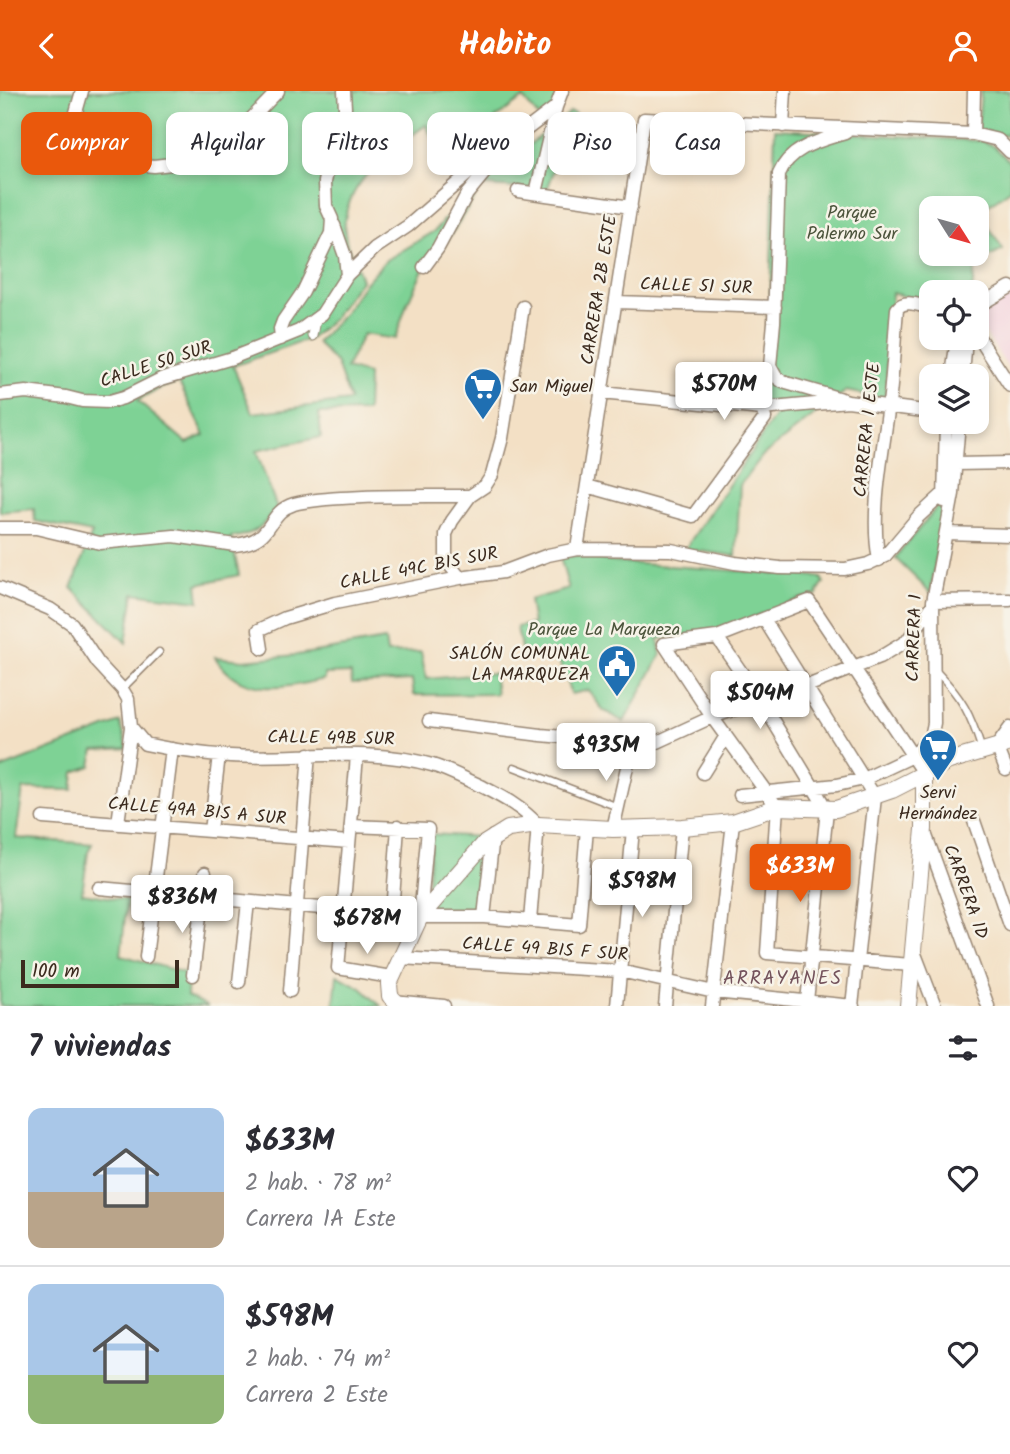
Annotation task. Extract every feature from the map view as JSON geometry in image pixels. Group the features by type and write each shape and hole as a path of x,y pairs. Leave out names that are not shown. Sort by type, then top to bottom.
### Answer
{"street":[{"path":"82,91 73,123 128,161 154,166 186,161 205,154 250,120 278,91"},
{"path":"344,91 342,133 330,159 325,181 326,206 345,256 347,275"},
{"path":"536,193 562,91"},
{"path":"785,91 783,126 973,134 989,137 1009,146"},
{"path":"973,134 974,91"},
{"path":"534,124 556,107"},
{"name":"CARRERA 2B ESTE","path":"577,549 645,119 783,126"},
{"path":"856,130 802,148 782,168 778,181 775,307 769,366 771,372 783,381 848,401 919,411"},
{"path":"313,335 316,320 347,275 375,248 421,216 465,175"},
{"path":"424,267 472,186 481,175"},
{"path":"518,191 631,207"},
{"path":"281,339 283,321 303,292 331,233 332,219"},
{"path":"989,299 1010,286"},
{"name":"CALLE 51 SUR","path":"616,302 775,307"},
{"name":"CARRERA 1 ESTE","path":"878,560 876,545 879,475 889,407 897,309 906,303 919,306"},
{"path":"460,577 449,564 446,555 446,534 470,496 490,481 496,464 523,307"},
{"name":"CALLE 50 SUR","path":"0,395 26,392 82,401 109,402 161,379 232,358 281,339 316,320"},
{"path":"987,350 1010,386"},
{"path":"601,393 762,408 848,401"},
{"path":"587,486 693,516 765,418 762,408"},
{"name":"CARRERA 1","path":"913,756 933,731 933,603 948,515 946,434"},
{"name":"CARRERA 1","path":"948,494 956,464 958,434"},
{"path":"956,464 1010,463"},
{"path":"878,560 891,550 918,517 948,494"},
{"path":"0,528 36,528 100,543 174,536 245,544 261,537 277,515 293,504 369,496 470,496"},
{"path":"946,533 1010,535"},
{"name":"CALLE 49C BIS SUR","path":"262,649 259,629 285,618 335,603 460,577 503,572 559,551 671,550 735,563 780,568 845,569 878,560"},
{"path":"0,588 63,617 80,633 99,663 122,689 131,707 131,727 118,824"},
{"path":"429,721 632,744 656,743 712,716 807,686 879,658 907,641 933,603 1010,600"},
{"path":"908,1006 924,829 924,773 855,669 809,601 717,637 664,644 777,807 767,953 858,960 912,957"},
{"path":"764,619 875,797 853,1006"},
{"path":"717,637 761,701 827,810 807,1001"},
{"name":"CALLE 49B SUR","path":"131,727 145,744 219,755 357,756 394,758 432,765 496,793 518,806 538,825"},
{"path":"444,1006 397,1004 388,990 391,977 420,917 493,836 508,829 538,825 613,829 682,827 733,822 777,807 827,810 849,806 875,797 949,761 996,746 1010,728"},
{"path":"703,773 726,737"},
{"path":"613,829 632,744"},
{"path":"996,746 1006,769"},
{"path":"145,957 172,749"},
{"path":"290,991 309,754"},
{"path":"210,831 219,755"},
{"path":"357,756 338,968 391,977"},
{"path":"740,795 864,779 913,756"},
{"name":"CALLE 49A BIS A SUR","path":"43,818 349,842"},
{"path":"974,821 1010,925"},
{"path":"712,1006 733,822"},
{"path":"530,921 538,825"},
{"path":"351,826 428,828 420,917"},
{"path":"392,914 398,827"},
{"path":"665,1006 682,827"},
{"path":"99,888 420,917 484,917 579,925 587,828"},
{"path":"617,1006 634,829"},
{"name":"CARRERA 1D","path":"924,829 988,1006"},
{"path":"484,917 493,836"},
{"path":"193,975 205,873"},
{"path":"239,982 248,902"},
{"path":"912,957 934,1006"},
{"name":"CALLE 49 BIS F SUR","path":"400,958 620,971 714,992 853,1006"}],"lane":[{"path":"122,689 159,652"},
{"path":"932,668 950,685 996,746"},
{"path":"514,767 618,807"}],"shaded area":[{"path":"1010,295 1010,371 989,338 989,309"}],"green space":[{"path":"0,91 570,91 562,103 552,112 548,112 542,121 523,98 504,112 427,112 427,127 426,125 413,134 413,112 302,112 302,175 367,175 349,203 345,220 346,239 361,280 333,319 310,339 233,366 253,413 350,401 337,364 317,343 344,314 365,283 385,261 435,231 467,193 477,193 439,254 424,267 395,339 363,334 346,369 368,375 367,412 319,413 321,437 256,451 277,508 257,529 246,535 231,537 239,575 197,584 199,601 134,593 126,643 72,588 92,533 35,521 34,509 0,512","holes":["179,382 205,435 187,443 137,401"]},
{"path":"981,91 1010,91 1010,129 1005,136 978,130"},
{"name":"Parque Palermo Sur","path":"775,129 983,141 994,146 1010,162 1010,190 989,205 989,196 919,196 919,266 975,266 973,280 919,280 919,300 892,293 885,399 846,391 763,455 740,485 736,556 685,549 776,415 777,403 757,404 770,302"},
{"path":"548,131 548,175 553,175 547,190 474,185 488,175 534,175 534,141"},
{"name":"Parque Palermo Sur","path":"989,228 1003,250 989,257"},
{"path":"940,503 942,513 931,593 895,558"},
{"name":"Parque La Marqueza","path":"580,555 613,562 812,576 821,578 824,583 816,595 799,599 716,632 658,639 661,655 624,722 603,710 588,690 571,694 559,661 522,654 517,627 533,624 529,600 569,589 560,557"},
{"path":"385,640 387,653 421,652 426,679 494,673 497,694 414,695 412,680 352,683 351,673 325,674 325,679 264,687 237,679 215,657 243,660 297,655"},
{"path":"120,722 128,748 94,750 91,766 74,772 72,790 23,789 16,838 92,844 88,852 82,893 127,900 121,955 188,974 187,996 208,1006 0,1006 0,769"},
{"path":"431,834 481,837 476,916 426,913"},
{"path":"337,975 361,988 381,1006 334,1006"}],"place":[{"name":"San Miguel","path":"483,421"},
{"name":"SALÓN COMUNAL LA MARQUEZA","path":"617,698"},
{"name":"Servi Hernández","path":"938,782"}],"district":[{"name":"ARRAYANES","path":"783,979"}]}
